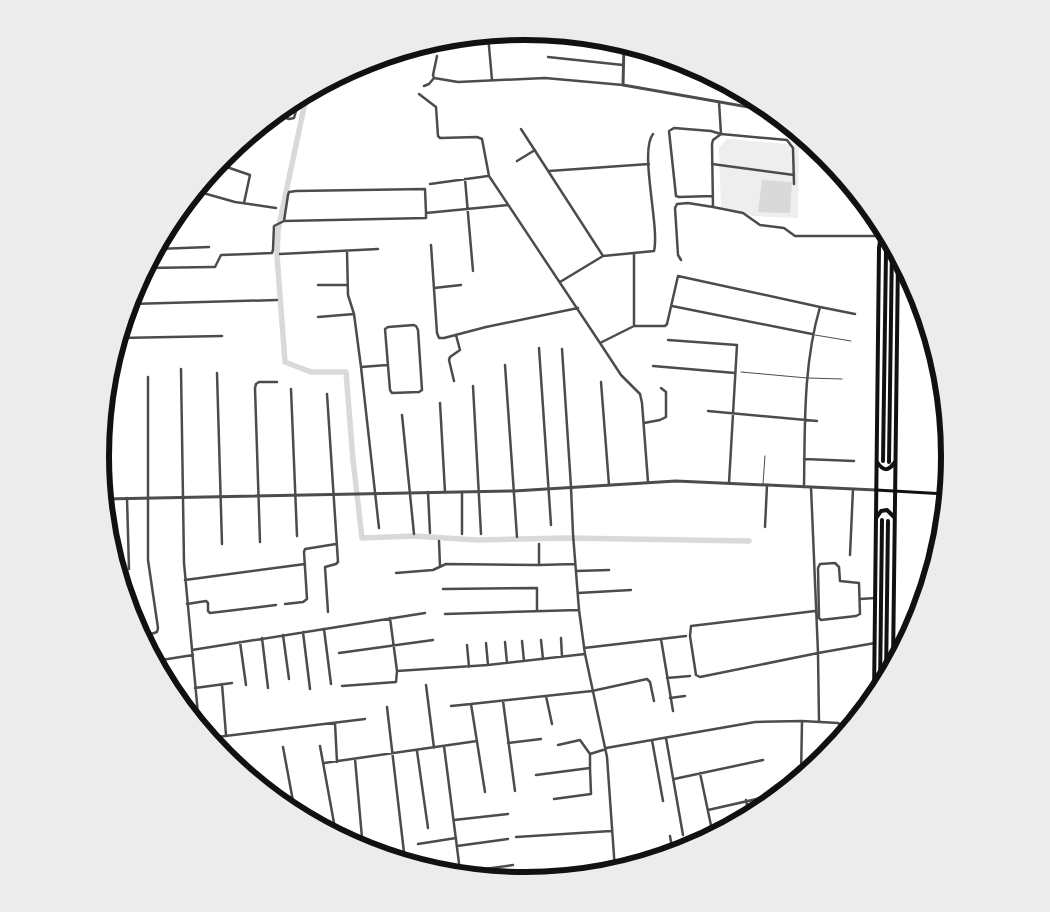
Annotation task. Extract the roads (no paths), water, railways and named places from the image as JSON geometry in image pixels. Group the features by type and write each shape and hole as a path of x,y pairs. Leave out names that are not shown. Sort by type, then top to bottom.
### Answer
{"main road":[{"path":"874,682 880,240"},
{"path":"883,461 886,249"},
{"path":"889,462 892,261"},
{"path":"893,649 898,272"},
{"path":"876,462 885,470 890,469 895,462"},
{"path":"876,490 939,494"},
{"path":"876,519 884,511 890,512 894,518"},
{"path":"880,672 882,520"},
{"path":"886,662 888,521"}],"street":[{"path":"489,42 492,80"},
{"path":"623,85 624,52"},
{"path":"424,86 429,84 434,78 437,56"},
{"path":"548,57 623,65"},
{"path":"434,78 458,82 545,78 623,85 753,108"},
{"path":"419,94 436,107 438,136 482,139 489,176 622,375 640,394 648,482"},
{"path":"719,102 721,134"},
{"path":"284,117 289,119 296,116 298,108"},
{"path":"713,196 676,196 669,131 674,128 787,140 793,148 794,184"},
{"path":"521,129 550,171 603,256"},
{"path":"560,282 603,256 634,254 655,250 649,164 649,140 652,134"},
{"path":"713,207 712,144 713,140 721,134"},
{"path":"517,162 536,150"},
{"path":"550,171 649,164"},
{"path":"712,164 794,175"},
{"path":"226,167 250,175 244,204"},
{"path":"430,184 489,176"},
{"path":"465,179 473,271"},
{"path":"154,268 212,268 215,267 220,255 272,253 275,224 283,221 426,218 425,189 292,191 288,194 283,221"},
{"path":"203,193 244,204 276,208"},
{"path":"681,260 678,255 675,208 678,204 688,203 743,213 760,225 784,228 795,236 878,236"},
{"path":"426,213 508,205"},
{"path":"432,245 437,334 441,338 578,308"},
{"path":"165,248 209,247"},
{"path":"280,254 378,249"},
{"path":"347,251 349,300 354,314 380,528"},
{"path":"634,254 634,326"},
{"path":"600,343 634,326 664,326 669,320 678,276 854,314"},
{"path":"318,284 348,285"},
{"path":"434,288 461,285"},
{"path":"138,304 277,300"},
{"path":"672,306 812,334"},
{"path":"804,486 807,378 812,334 820,307"},
{"path":"318,317 354,314"},
{"path":"416,326 418,330 422,390 419,392 392,394 388,365 386,328 416,326"},
{"path":"454,381 449,360 450,357 460,350 456,335"},
{"path":"126,338 222,336"},
{"path":"668,340 735,344 737,346 729,483"},
{"path":"539,348 551,524"},
{"path":"562,350 579,610 592,691 606,749 614,862"},
{"path":"361,367 388,365"},
{"path":"505,365 516,536"},
{"path":"653,366 735,373"},
{"path":"181,370 185,580 198,712"},
{"path":"217,373 222,544"},
{"path":"148,377 148,560 158,628 157,632 150,634"},
{"path":"260,542 254,388 259,382 277,382"},
{"path":"601,382 609,485"},
{"path":"473,386 481,534"},
{"path":"644,423 666,417 666,392 661,388"},
{"path":"291,389 297,536"},
{"path":"327,394 337,563 325,567 328,612"},
{"path":"440,403 445,492"},
{"path":"708,411 817,421"},
{"path":"402,416 414,534"},
{"path":"804,459 854,461"},
{"path":"112,499 514,491 648,482 729,483 876,490"},
{"path":"765,485 765,527"},
{"path":"811,487 819,722"},
{"path":"850,554 853,489"},
{"path":"428,492 430,533"},
{"path":"462,492 462,534"},
{"path":"127,498 129,569"},
{"path":"439,541 440,566"},
{"path":"285,604 303,602 307,599 305,549 336,544"},
{"path":"539,544 539,565"},
{"path":"185,580 305,564"},
{"path":"396,573 433,570 446,564 576,564"},
{"path":"838,564 840,581 859,583 860,599 860,614 858,615 823,620 820,618 818,566 838,564"},
{"path":"576,571 609,570"},
{"path":"443,589 537,588 537,611"},
{"path":"578,593 630,590"},
{"path":"860,599 875,598"},
{"path":"187,604 206,601 208,611 213,613 276,605"},
{"path":"445,614 579,610"},
{"path":"815,611 690,626 695,674 698,677 875,643"},
{"path":"192,650 425,613"},
{"path":"342,686 393,682 397,680 390,618"},
{"path":"324,629 331,684"},
{"path":"303,632 310,689"},
{"path":"283,635 289,679"},
{"path":"584,648 686,636"},
{"path":"262,638 268,688"},
{"path":"561,638 562,657"},
{"path":"661,639 672,711"},
{"path":"339,653 433,640"},
{"path":"522,640 524,661"},
{"path":"541,640 543,659"},
{"path":"240,642 246,685"},
{"path":"505,642 506,663"},
{"path":"486,644 488,665"},
{"path":"467,645 470,667"},
{"path":"397,671 470,667 585,654"},
{"path":"163,660 193,655"},
{"path":"667,678 690,676"},
{"path":"451,706 592,691 635,680 647,679 650,682 654,700"},
{"path":"195,688 232,683"},
{"path":"222,684 226,735"},
{"path":"426,685 434,748"},
{"path":"546,696 552,724"},
{"path":"670,698 684,696"},
{"path":"502,701 515,791"},
{"path":"472,704 486,792"},
{"path":"387,707 404,854"},
{"path":"220,736 365,719"},
{"path":"801,767 802,721"},
{"path":"590,754 666,737 755,722 802,721 842,725"},
{"path":"335,723 337,762"},
{"path":"666,737 683,835"},
{"path":"508,743 541,739"},
{"path":"554,799 591,794 590,754 580,740 558,744"},
{"path":"652,740 663,801"},
{"path":"324,763 477,741"},
{"path":"320,746 335,826"},
{"path":"444,746 459,866"},
{"path":"283,747 293,801"},
{"path":"417,751 428,828"},
{"path":"355,759 362,838"},
{"path":"674,779 763,760"},
{"path":"536,776 590,768"},
{"path":"700,773 712,828"},
{"path":"708,810 763,797"},
{"path":"746,800 748,807"},
{"path":"454,820 508,814"},
{"path":"516,837 612,831"},
{"path":"670,836 672,845"},
{"path":"418,844 456,838"},
{"path":"456,846 508,839"},
{"path":"479,869 513,865"}],"lane":[{"path":"812,334 851,341"},
{"path":"742,372 842,379"},
{"path":"765,456 765,485"}],"waterway":[{"path":"305,103 278,230 277,256 285,362 311,372 346,372 362,538 414,536 477,540 567,538 749,541"}]}
